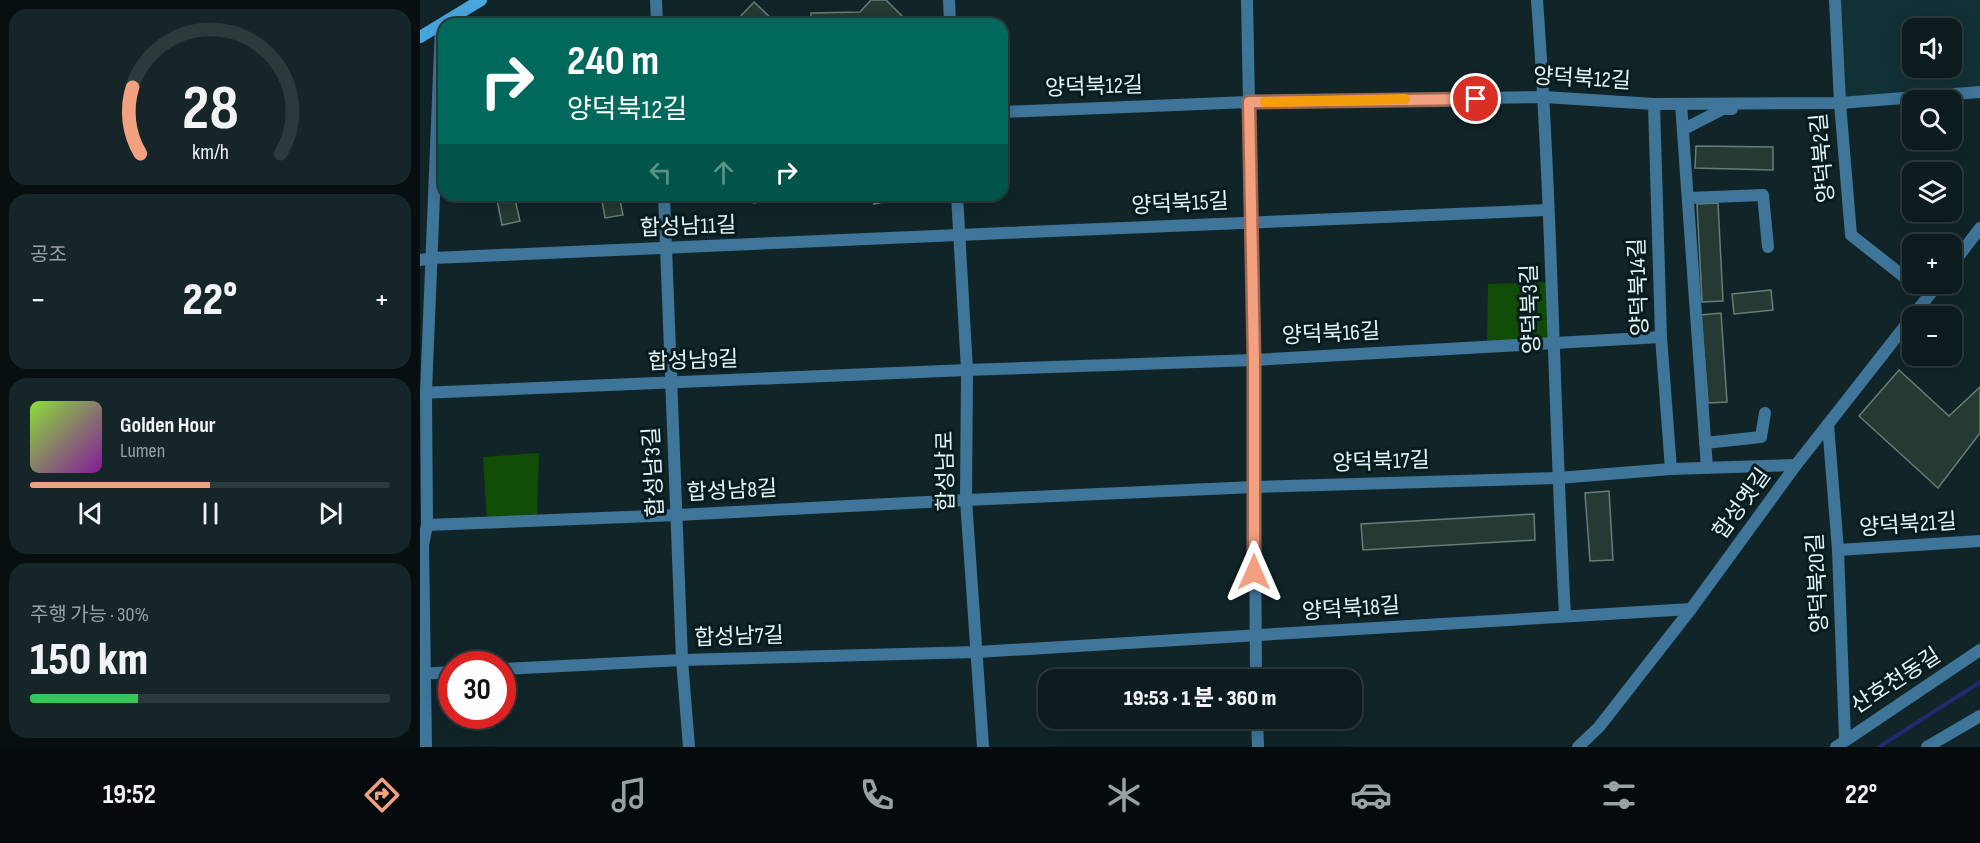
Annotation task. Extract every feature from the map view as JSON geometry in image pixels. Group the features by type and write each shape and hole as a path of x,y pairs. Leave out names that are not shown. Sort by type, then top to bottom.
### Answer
{"main road":[{"path":"452,18 481,0"},
{"path":"420,37 438,27"}],"street":[{"path":"656,0 657,18"},
{"path":"949,0 950,18"},
{"path":"1247,0 1254,360 1256,669"},
{"name":"양덕북3길","path":"1537,0 1544,98 1565,616"},
{"name":"양덕북2길","path":"1835,0 1840,103 1851,235 1902,274"},
{"name":"양덕북12길","path":"1008,112 1249,102 1544,98 1654,104 1840,103 1980,92"},
{"name":"양덕북14길","path":"1654,104 1661,337 1671,469"},
{"path":"1681,104 1707,468"},
{"path":"1684,129 1723,109 1778,112"},
{"path":"426,747 422,674 422,545 427,525 423,392 426,259 438,152"},
{"path":"1688,198 1763,195 1768,247"},
{"name":"합성남3길","path":"664,201 682,660 689,747"},
{"name":"합성남로","path":"957,201 967,370 966,500 983,747"},
{"name":"양덕북15길","path":"958,236 1252,221 1548,210"},
{"path":"1962,252 1980,228"},
{"name":"합성남11길","path":"426,259 958,236"},
{"name":"합성옛길","path":"1578,747 1599,727 1691,609 1796,465 1929,296"},
{"name":"양덕북16길","path":"967,370 1254,360 1661,337"},
{"name":"합성남9길","path":"423,392 967,370"},
{"path":"1705,443 1761,437 1765,413"},
{"name":"양덕북20길","path":"1828,424 1838,550 1840,743"},
{"name":"양덕북17길","path":"966,500 1254,487 1558,478 1671,469 1796,465"},
{"name":"합성남8길","path":"427,525 966,500"},
{"name":"양덕북21길","path":"1838,550 1980,541"},
{"name":"양덕북18길","path":"977,652 1691,609"},
{"name":"산호천동길","path":"1840,743 1980,650"},
{"name":"합성남7길","path":"516,668 682,660 977,652"},
{"path":"422,674 438,673"},
{"path":"1927,747 1980,716"},
{"path":"1257,729 1258,747"}],"shaded area":[{"path":"1838,0 1980,0 1980,87 1902,90 1902,93 1844,97"}],"green space":[{"path":"1551,282 1554,344 1487,347 1488,284"},
{"path":"539,453 537,521 487,523 483,457"}],"building":[{"path":"871,0 886,0 904,18 811,18 811,13 860,12"},
{"path":"754,2 771,18 739,18"},
{"path":"1696,146 1773,147 1773,170 1695,168"},
{"path":"497,201 515,201 520,221 502,225"},
{"path":"602,201 620,201 623,215 605,218"},
{"path":"1718,203 1723,301 1702,302 1697,204"},
{"path":"1771,290 1773,310 1734,314 1732,294"},
{"path":"1721,313 1727,402 1708,403 1701,315"},
{"path":"1899,370 1949,416 1980,387 1980,433 1938,488 1859,416"},
{"path":"1609,491 1613,560 1590,561 1585,493"},
{"path":"1534,514 1535,540 1363,550 1361,524"}],"waterway":[{"path":"1879,747 1980,682"}],"slow traffic":[{"path":"1265,102 1405,99"}],"route":[{"path":"1254,572 1254,360 1249,102 1476,99"}]}
